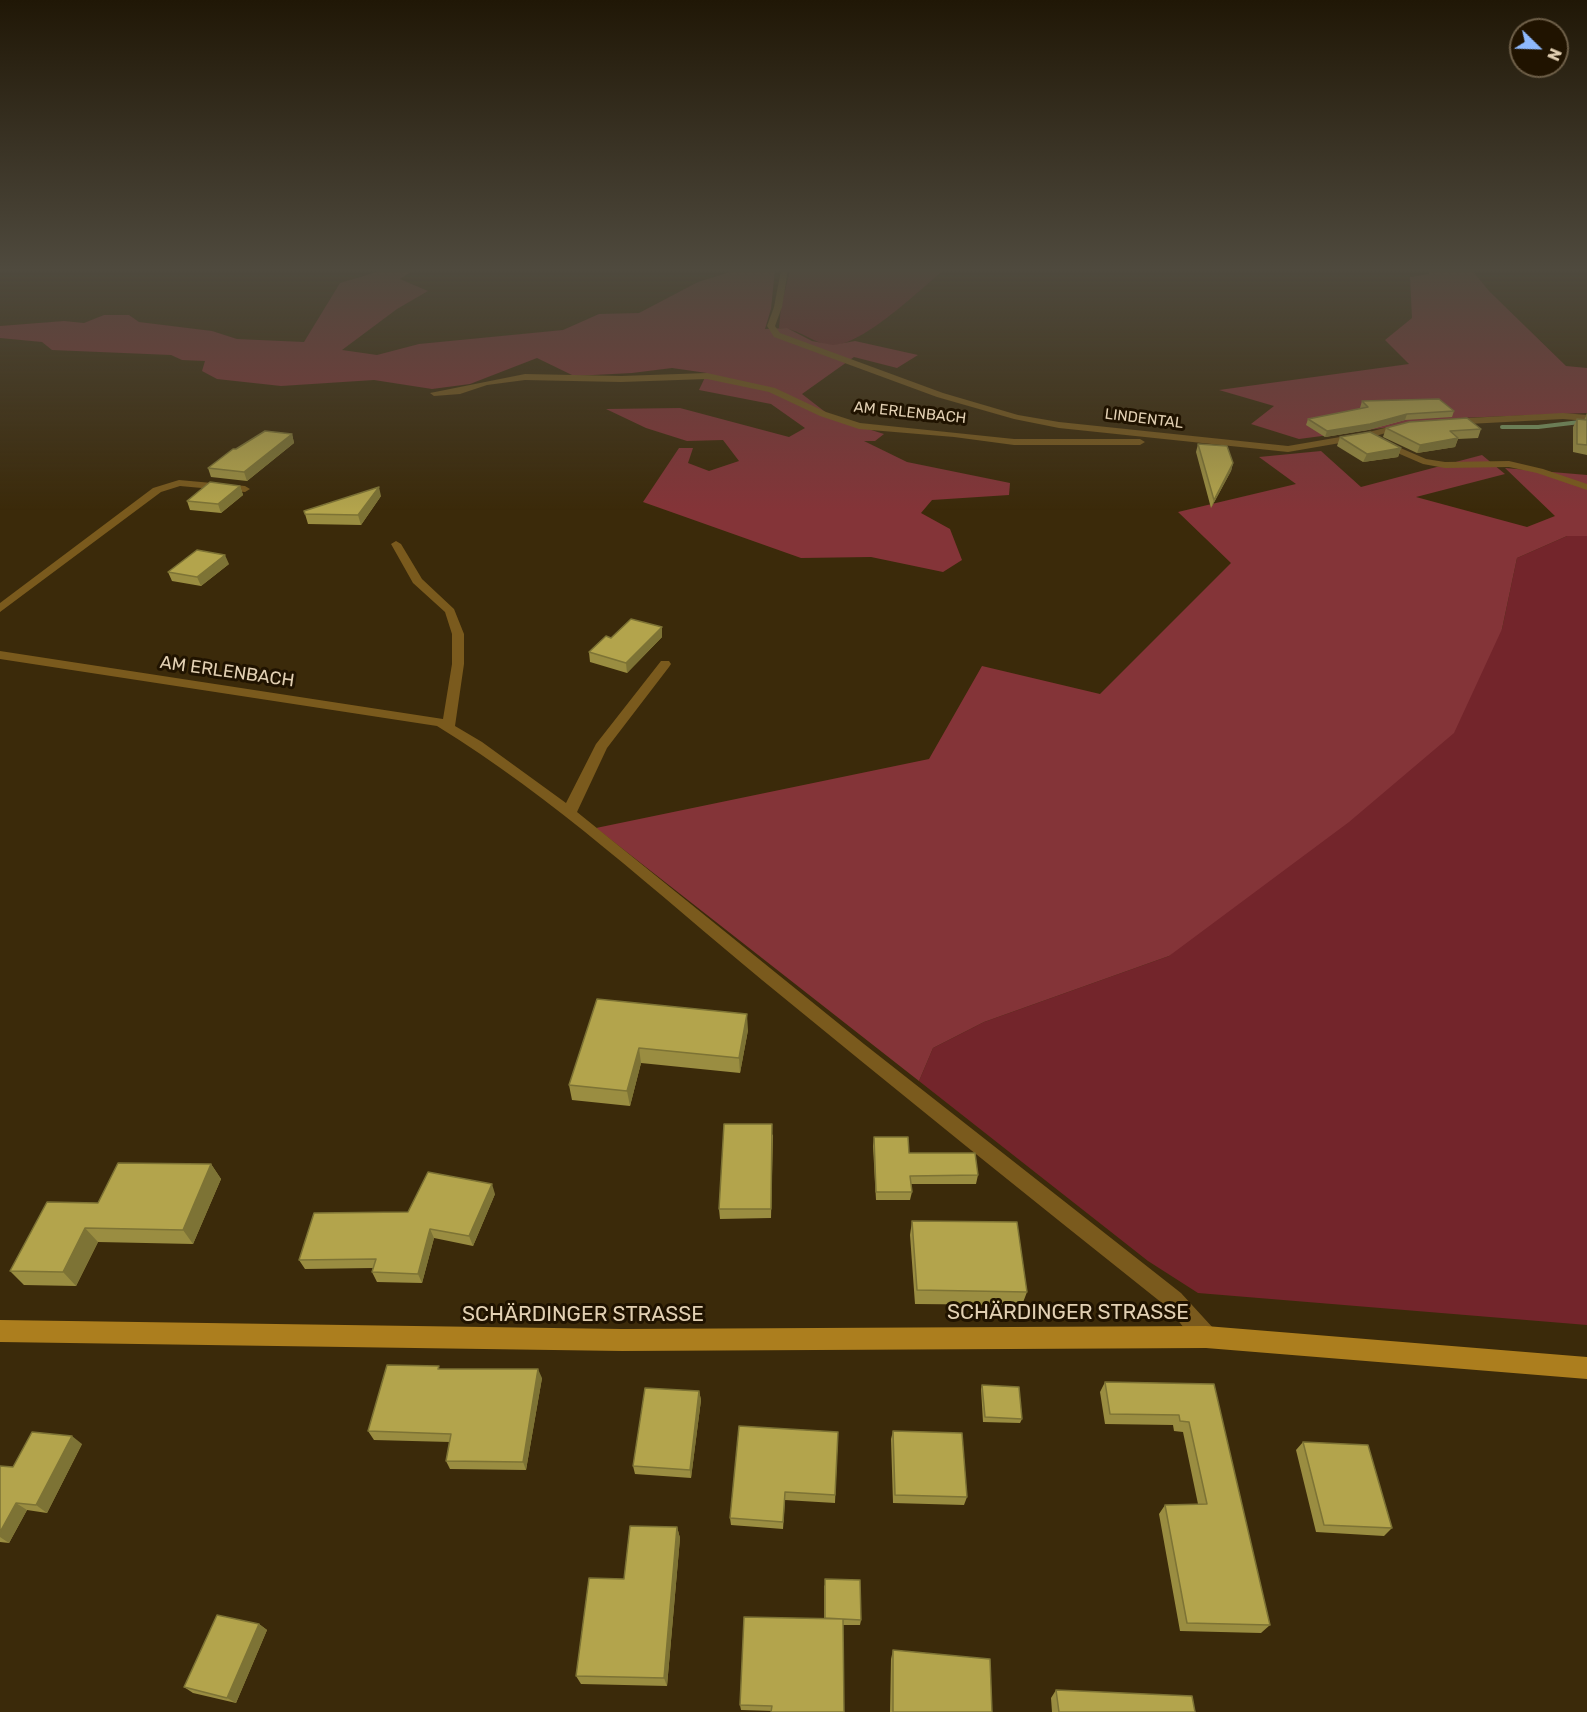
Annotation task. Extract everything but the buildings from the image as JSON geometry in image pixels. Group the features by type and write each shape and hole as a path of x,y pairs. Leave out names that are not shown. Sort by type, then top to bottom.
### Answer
{"main road":[{"name":"SCHÄRDINGER STRASSE","path":"0,1331 622,1340 1206,1337"},
{"path":"1206,1337 1587,1368"}],"street":[{"name":"LINDENTAL","path":"817,350 940,395 1017,417 1059,425 1288,449 1416,424"},
{"name":"AM ERLENBACH","path":"434,393 460,391 486,383 525,377 621,379 707,376 772,390 823,414 860,426 1043,444 1162,442 1173,441 1175,438"},
{"path":"1437,423 1563,416 1587,418"},
{"path":"1369,435 1394,450 1423,461 1445,465 1509,464 1540,471 1587,487"},
{"path":"0,609 157,490 179,483 245,489"},
{"path":"396,544 417,581 450,611 458,634 458,664 448,728"},
{"name":"AM ERLENBACH","path":"0,655 441,723 477,745 570,813"},
{"path":"570,813 579,789 601,747 666,664"},
{"name":"SCHÄRDINGER STRASSE","path":"570,813 873,1061 1173,1300 1206,1337"}],"shaded area":[{"path":"52,350 342,350 377,355 396,350 895,350 918,355 897,368 854,357 802,394 833,418 884,434 875,441 864,441 907,462 1010,483 1009,495 932,500 921,513 950,529 962,560 943,572 871,557 801,558 643,502 679,448 693,448 688,463 709,471 739,461 723,440 687,441 646,428 606,409 680,408 789,437 805,428 771,404 699,390 707,373 672,368 574,376 537,358 470,384 432,389 374,380 281,386 217,379 202,371 205,361 182,360 171,355"},
{"path":"1395,350 1549,350 1566,366 1587,368 1587,413 1459,418 1299,439 1251,424 1274,406 1219,390 1409,364"},
{"path":"1321,451 1361,487 1482,455 1505,474 1416,497 1527,527 1555,516 1505,468 1587,475 1587,536 1567,536 1517,558 1502,629 1454,733 1349,822 1169,956 984,1022 933,1048 919,1081 596,828 929,759 982,666 1100,694 1231,563 1178,512 1296,484 1259,457"},
{"path":"1567,536 1587,536 1587,1325 1198,1293 1148,1261 919,1081 933,1048 984,1022 1169,956 1502,629 1517,558"}],"waterway":[{"path":"1502,427 1538,427 1580,422"}]}
